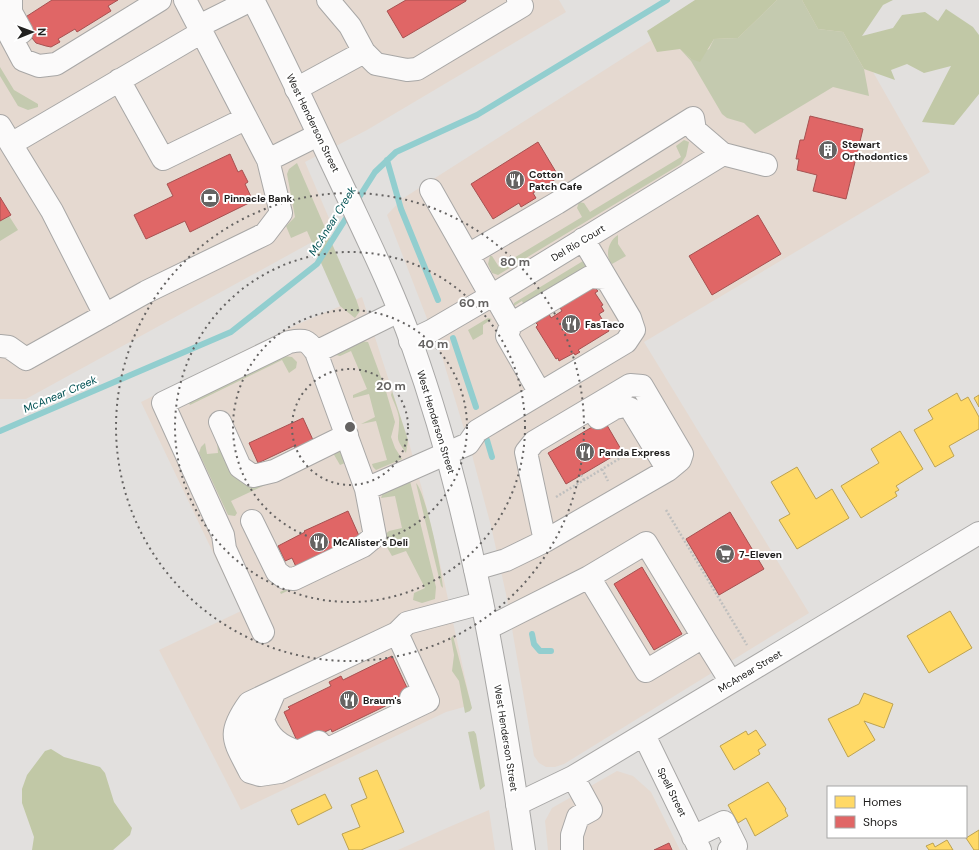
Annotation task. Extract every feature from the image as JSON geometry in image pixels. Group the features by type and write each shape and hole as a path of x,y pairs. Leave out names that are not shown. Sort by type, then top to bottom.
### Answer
{"street":[{"path":"11,0 11,12 31,46 46,53 57,50 138,0"},
{"path":"0,17 23,60 39,66 56,64 160,0"},
{"path":"0,346 9,347 26,359 146,292 265,234 281,213 268,160 245,119 185,0"},
{"path":"105,315 52,211 6,135 119,80 200,29 252,0"},
{"name":"West Henderson Street","path":"252,0 320,138 386,280 410,341 446,453 488,628 524,850"},
{"path":"328,0 350,26 364,52 376,64 407,70 417,69 522,6 518,0"},
{"path":"296,89 364,52"},
{"path":"119,80 163,158 245,119"},
{"path":"468,255 557,203 693,118 695,130 723,154 766,165"},
{"path":"268,160 320,138"},
{"name":"Del Rio Court","path":"410,341 431,331 492,295 723,154"},
{"path":"431,190 468,255 511,324"},
{"path":"366,489 468,444 477,431 626,342 634,330 630,318 583,240"},
{"path":"540,393 507,336 511,324 590,277 606,278"},
{"path":"316,352 399,311"},
{"path":"252,521 276,572 285,578 294,579 363,546 375,536 366,489 316,352 308,342 300,340 289,342 163,404 223,535 225,549 263,632"},
{"path":"475,569 506,560 545,541 668,470 680,460 682,454 642,386 630,385 534,442 526,452 545,541"},
{"path":"527,461 531,456 615,408 624,406 636,414 668,470"},
{"path":"220,422 240,467 254,476 274,471 347,436"},
{"name":"McAnear Street","path":"517,804 573,777 979,533"},
{"path":"488,628 590,577 646,543 730,682"},
{"path":"590,577 646,671 703,637"},
{"path":"397,633 428,701 280,772 260,775 250,772 234,738 237,719 256,711 275,691 397,633 407,623 482,603"},
{"path":"256,711 270,736 285,748 298,752 424,692"},
{"name":"Spell Street","path":"644,735 696,844"},
{"path":"572,850 572,835 578,817 591,810 573,777"},
{"path":"696,844 724,822 736,846 729,850"}],"path":[{"path":"552,499 651,440"},
{"path":"581,475 584,480"},
{"path":"666,510 747,645"}],"shaded area":[{"path":"0,0 559,0 566,12 367,130 305,162 334,230 26,399 0,399"},
{"path":"718,0 832,0 930,172 644,342 809,613 564,764 555,767 546,767 539,763 534,756 506,594 491,526 472,455 443,360 387,215 402,199 650,41"},
{"path":"362,297 409,443 422,489 443,576 471,705 446,712 241,810 159,650 241,611 141,402 298,324"},
{"path":"617,771 633,776 651,792 680,850 548,850 545,821 552,808"},
{"path":"489,810 495,850 398,850 449,827"}],"green space":[{"path":"695,0 777,0 738,38 714,39 700,62 691,59 680,49 657,52 647,31"},
{"path":"777,0 802,0 818,29 843,32 864,69 869,96 833,87 755,134 744,123 727,118 722,114 691,61 680,49 691,59 709,49 714,39 738,38"},
{"path":"802,0 893,0 883,5 862,36 893,28 902,15 925,12 938,21 946,9 973,27 979,35 979,94 954,125 922,122 951,66 924,73 907,64 891,70 895,80 864,69 843,32 818,29"},
{"path":"0,67 14,90 38,104 38,107 28,110 18,106 0,76"},
{"path":"684,140 689,142 686,156 681,164 498,275 492,273 488,264 490,256 492,256 499,267 582,217 577,208 579,202 584,203 590,212 681,157 676,146"},
{"path":"297,163 356,299 360,311 355,318 340,306 307,231 291,238 286,226 295,217 287,174 289,169"},
{"path":"9,216 18,230 0,241 0,221"},
{"path":"618,235 618,244 626,256 612,264 608,257 609,248 612,241"},
{"path":"583,261 587,262 587,267 524,305 522,301 514,306 514,303"},
{"path":"488,318 492,319 483,325 483,334 473,340 468,330"},
{"path":"360,341 368,342 385,388 395,422 391,437 395,448 402,459 376,470 372,464 387,460 376,421 361,424 375,417 369,394 353,398 353,395 367,389 351,351 340,356 336,355"},
{"path":"285,356 292,357 297,362 296,368 289,373 282,360 190,405 189,403"},
{"path":"392,391 408,440 406,453 399,441 399,416 391,395"},
{"path":"217,441 237,471 341,445 345,463 340,465 333,453 231,501 237,513 235,516 228,515 199,453 201,447 205,443 207,454 218,453"},
{"path":"410,481 436,587 435,599 422,603 413,600 414,593 425,588 406,551 392,556 385,544 281,594 280,592 370,548 389,531 402,528 395,496 381,498 383,493"},
{"path":"416,483 429,516 437,550 443,588 441,586"},
{"path":"453,636 472,708 470,711 465,713 459,681 452,671 454,655 451,638"},
{"path":"474,731 476,734 485,786 480,790 468,732"},
{"path":"51,749 64,757 100,767 105,773 114,802 132,828 130,835 113,850 32,850 34,837 22,803 22,789 27,775 45,751"}],"building: Homes":[{"path":"957,393 961,401 968,397 979,417 979,429 949,446 954,456 935,467 914,430 933,419 928,410"},
{"path":"979,395 979,407 974,398"},
{"path":"900,431 923,469 896,486 899,490 895,492 897,496 861,518 841,486 879,463 871,449"},
{"path":"797,467 816,499 832,489 849,518 797,549 779,520 790,514 771,482"},
{"path":"950,611 972,648 929,673 907,636"},
{"path":"864,693 893,704 884,728 864,721 875,740 848,757 828,719 859,704"},
{"path":"756,730 766,745 758,750 760,754 734,770 720,746 746,731 748,735"},
{"path":"377,770 404,832 361,850 349,850 342,834 360,827 351,805 367,798 359,778"},
{"path":"768,782 786,809 785,810 788,816 755,836 746,818 738,823 728,805"},
{"path":"325,794 332,808 298,825 291,810"},
{"path":"979,830 979,850 974,850 967,837"},
{"path":"947,840 953,850 929,850 926,846 933,843 935,847"}],"building: Shops":[{"path":"52,0 118,0 108,6 111,11 77,32 75,29 58,39 60,42 51,47 36,43 32,38 24,18"},
{"path":"406,0 466,1 403,38 387,11"},
{"name":"Stewart Orthodontics","path":"810,116 863,129 846,199 813,191 817,175 797,170 799,159 796,159 800,140 804,140"},
{"name":"Cotton Patch Cafe","path":"538,142 559,177 533,193 536,198 521,207 519,203 493,219 471,184"},
{"name":"Pinnacle Bank","path":"230,154 238,172 242,170 248,182 245,184 253,201 190,232 185,221 146,239 134,215 173,196 167,184"},
{"path":"0,197 11,215 0,221"},
{"path":"758,215 781,254 712,295 689,256"},
{"name":"FasTaco","path":"593,286 598,291 595,293 603,305 601,306 604,311 599,314 609,331 578,350 580,352 575,355 574,353 559,361 558,358 556,359 536,327 538,325 536,323 549,314 551,318 562,311 559,306"},
{"path":"303,418 313,440 295,448 294,446 258,463 249,443"},
{"name":"Panda Express","path":"604,420 622,451 566,484 548,453"},
{"name":"McAlister's Deli","path":"348,511 360,538 297,569 292,558 285,561 278,546 305,532 304,531"},
{"name":"7-Eleven","path":"730,512 764,569 719,595 686,539"},
{"path":"642,567 682,634 654,650 614,584"},
{"name":"Braum's","path":"392,656 410,694 332,732 331,729 304,742 298,743 284,712 290,709 288,707 331,686 329,682 341,676 343,680"},
{"path":"669,843 672,850 654,850"}],"waterway":[{"name":"McAnear Creek","path":"356,202 375,172 396,152 477,115 667,0"},
{"path":"387,160 401,209 438,300"},
{"name":"McAnear Creek","path":"0,431 231,332 317,264 350,212"},
{"path":"453,338 476,407"},
{"path":"487,440 492,457"},
{"path":"532,634 534,644 540,651 551,651"}],"place":[{"name":"Stewart Orthodontics","path":"828,150"},
{"name":"Cotton Patch Cafe","path":"515,180"},
{"name":"Pinnacle Bank","path":"210,198"},
{"name":"FasTaco","path":"571,324"},
{"name":"Panda Express","path":"585,452"},
{"name":"McAlister's Deli","path":"319,542"},
{"name":"7-Eleven","path":"725,554"},
{"name":"Braum's","path":"349,700"}]}
